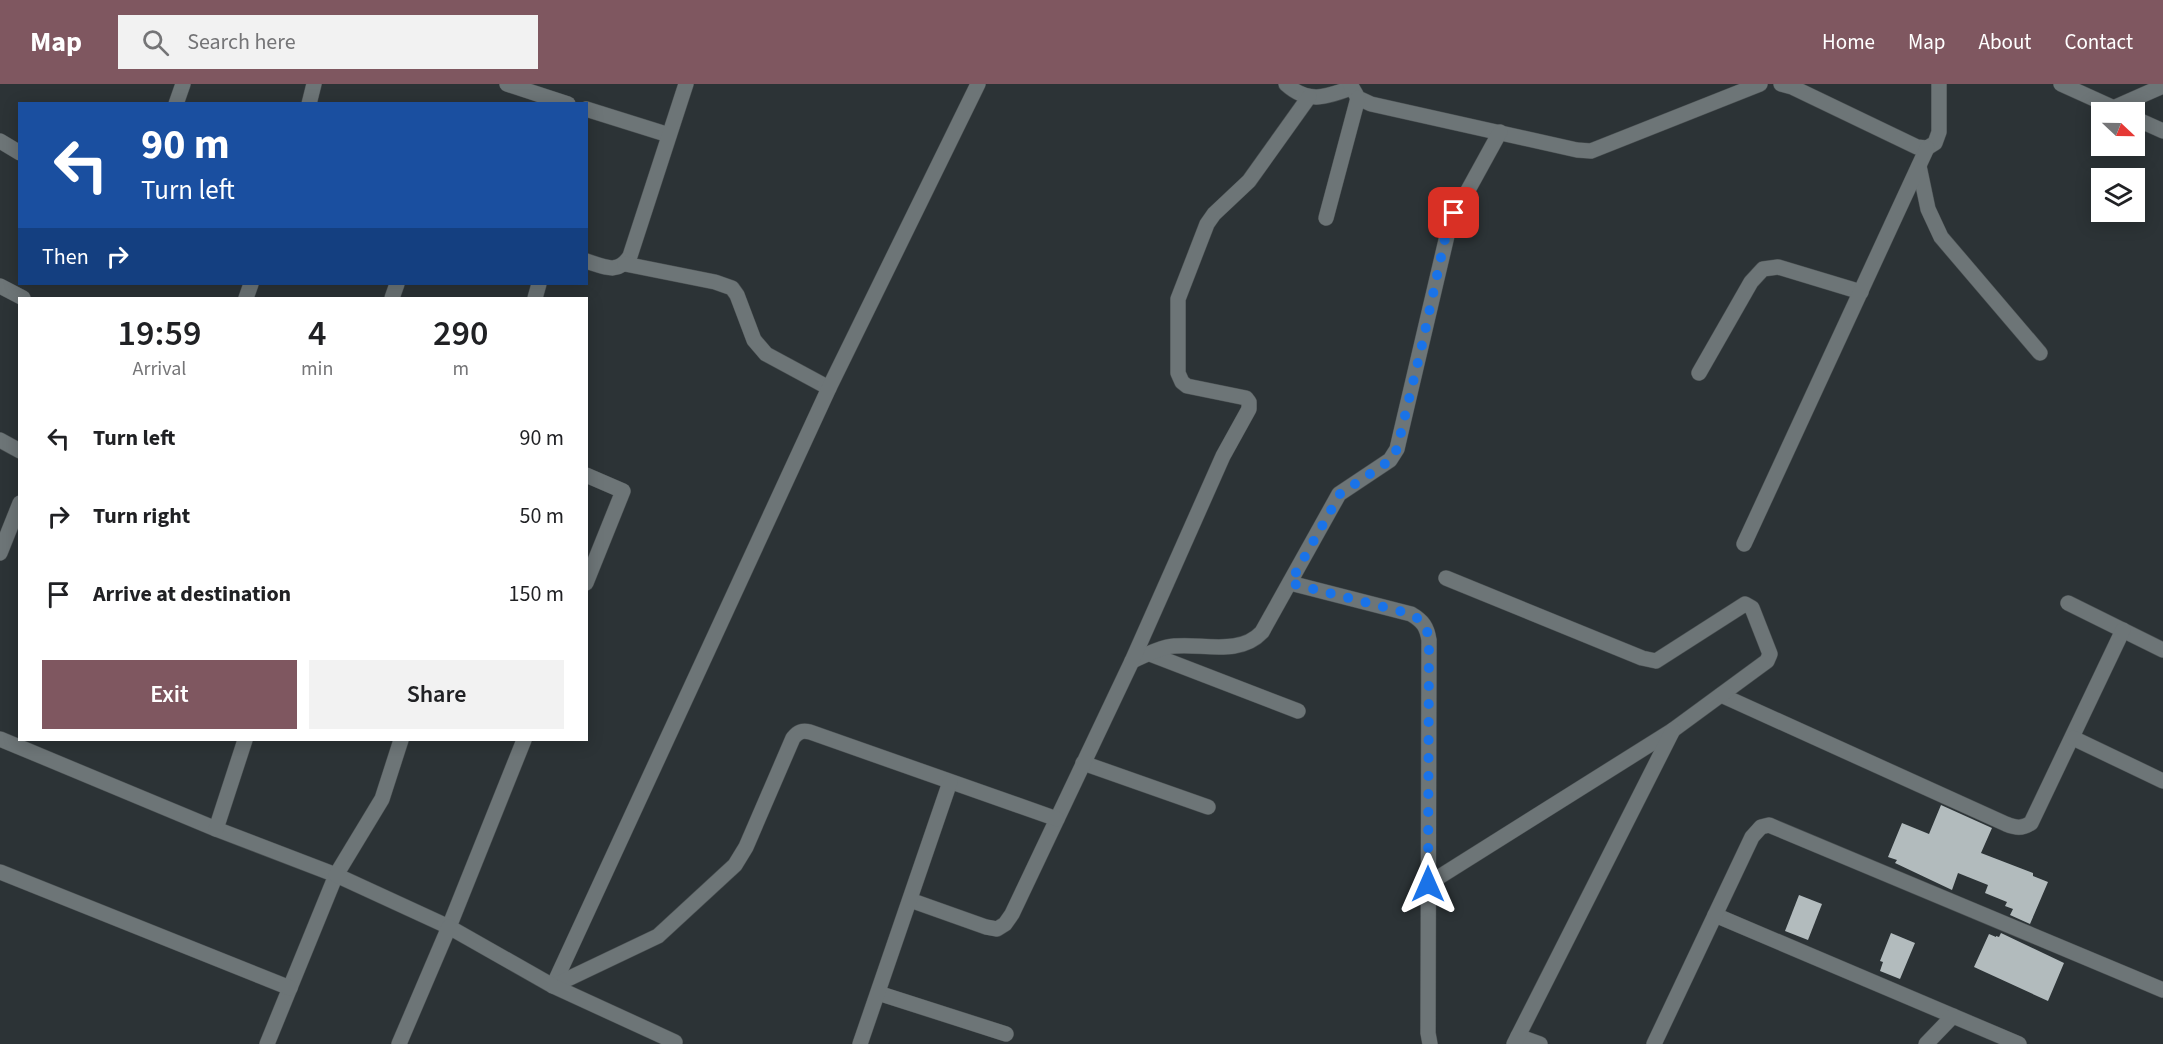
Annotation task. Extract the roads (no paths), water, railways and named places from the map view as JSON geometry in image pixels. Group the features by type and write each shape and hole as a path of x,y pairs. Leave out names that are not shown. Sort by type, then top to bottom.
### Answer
{"street":[{"path":"177,102 183,84"},
{"path":"310,102 314,84"},
{"path":"507,84 562,102"},
{"path":"625,264 630,256 686,84"},
{"path":"553,986 829,388 978,84"},
{"path":"1286,84 1295,93 1309,97 1328,96 1353,90"},
{"path":"1353,90 1371,104 1577,150 1591,151 1760,84"},
{"path":"1781,84 1810,90 1917,147 1927,148"},
{"path":"1744,544 1927,148 1935,143 1939,132 1939,84"},
{"path":"2061,84 2100,102"},
{"path":"2134,102 2163,87"},
{"path":"1326,218 1353,90"},
{"path":"910,900 986,927 998,929 1012,914 1132,661 1223,456 1249,409 1250,402 1246,398 1187,386 1182,382 1178,373 1179,298 1207,224 1214,214 1249,181 1309,97"},
{"path":"588,110 669,135"},
{"path":"2145,123 2163,131"},
{"path":"1132,661 1169,647 1235,646 1256,638 1262,632 1340,494 1390,460 1397,449 1448,229 1454,213 1500,132"},
{"path":"0,141 18,152"},
{"path":"1919,166 1933,225 2040,353"},
{"path":"588,262 608,268 625,264 715,282 732,288 737,295 754,340 766,354 829,388"},
{"path":"1699,373 1751,282 1763,269 1778,267 1861,292"},
{"path":"0,286 21,297"},
{"path":"0,440 18,450"},
{"path":"588,476 623,491 588,578"},
{"path":"0,553 18,508"},
{"path":"1428,884 1673,730 1770,658 1749,605 1745,604 1656,661 1642,658 1446,578"},
{"path":"1290,583 1411,614 1421,620 1427,628 1429,640 1428,1033 1430,1044"},
{"path":"2068,603 2163,650"},
{"path":"1720,695 2016,828 2024,828 2031,823 2123,630"},
{"path":"1150,654 1298,711"},
{"path":"553,986 658,936 735,865 746,847 793,738 798,732 804,730 1057,819"},
{"path":"1540,1044 1516,1040 1673,730"},
{"path":"2073,738 2163,781"},
{"path":"0,740 31,745 216,829 336,875 449,927 553,986 677,1043"},
{"path":"216,829 246,741"},
{"path":"267,1044 336,875 382,799 401,741"},
{"path":"400,1044 524,741"},
{"path":"1083,763 1208,807"},
{"path":"860,1044 950,782"},
{"path":"1654,1044 1752,837 1761,827 1769,825 2163,990"},
{"path":"0,872 290,988"},
{"path":"1715,915 2019,1044"},
{"path":"878,993 1006,1034"},
{"path":"1926,1044 1953,1016"}]}
